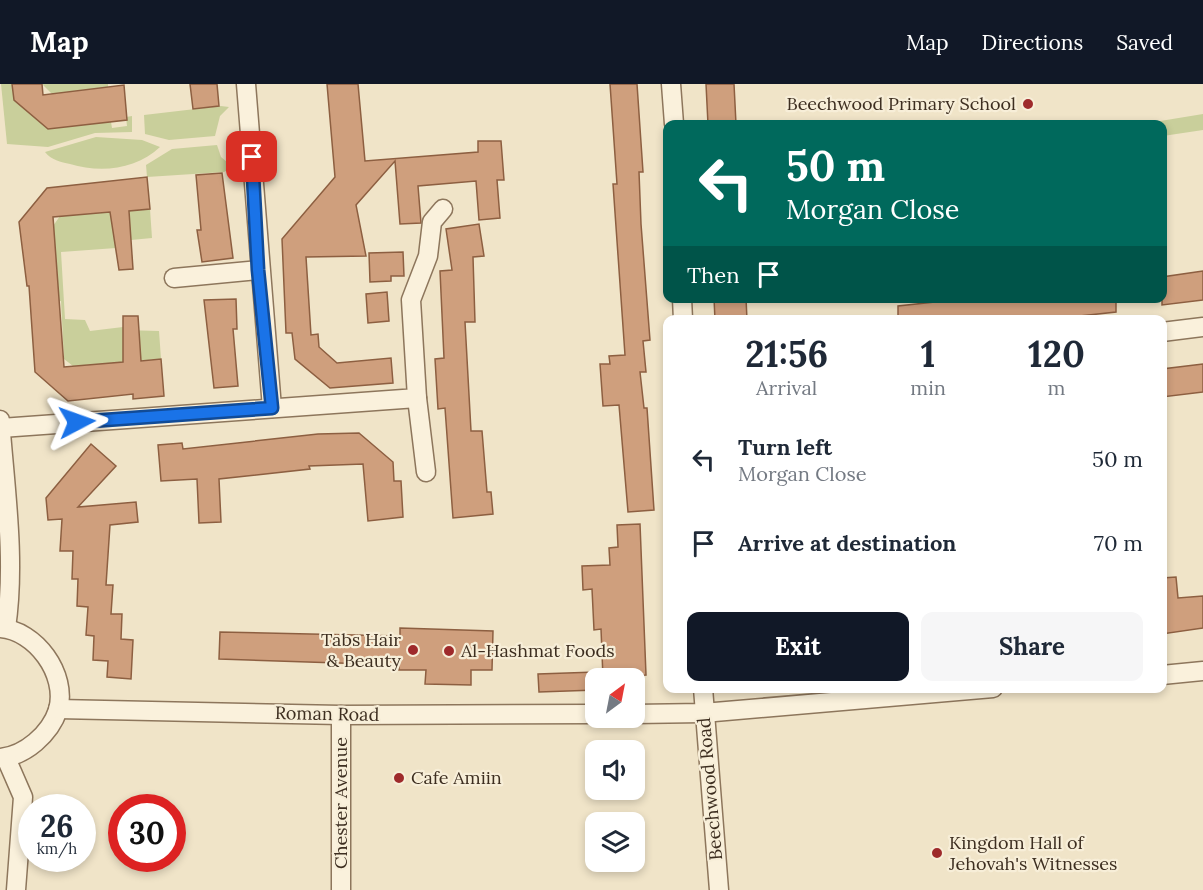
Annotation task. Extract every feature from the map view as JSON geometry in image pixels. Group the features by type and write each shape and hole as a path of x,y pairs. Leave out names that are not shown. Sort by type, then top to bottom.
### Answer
{"street":[{"path":"246,84 258,270 272,408"},
{"path":"672,84 674,120"},
{"path":"426,472 417,398 411,300 428,256 432,222 442,209"},
{"path":"174,278 258,270"},
{"path":"1167,331 1203,327"},
{"path":"1,428 417,398"},
{"path":"0,420 10,564 10,602 3,628 26,636 42,650 52,667 58,709 38,740 23,751 3,758 23,797 16,890"},
{"path":"1167,675 1203,671"},
{"name":"Beechwood Road","path":"703,693 719,890"},
{"path":"645,714 703,713 935,693"},
{"name":"Roman Road","path":"58,709 341,715 585,714"},
{"name":"Chester Avenue","path":"341,715 341,890"}],"green space":[{"path":"1,84 12,84 14,100 48,129 111,122 112,128 127,126 126,117 132,116 132,132 95,133 48,147 7,144"},
{"path":"42,84 108,84 108,87 52,94"},
{"path":"229,107 220,116 215,136 169,140 145,134 144,115"},
{"path":"1203,114 1203,130 1167,135 1166,120"},
{"path":"96,137 142,140 160,147 140,161 105,169 81,167 63,162 53,159 45,152"},
{"path":"217,145 221,157 233,167 224,172 147,177 146,165 172,149"},
{"path":"150,209 152,238 131,240 116,248 61,252 65,319 85,320 90,331 123,327 123,330 159,331 161,359 73,366 64,359 61,301 53,301 51,284 58,283 53,226 60,216"}],"building":[{"path":"12,84 42,84 43,95 124,85 127,120 48,129 14,100"},
{"path":"190,84 217,84 219,106 193,109"},
{"path":"327,84 358,84 365,161 478,152 478,141 501,141 504,180 497,180 500,218 479,220 476,181 418,186 421,223 400,224 395,161 356,205 366,256 306,257 311,335 318,334 319,347 337,363 391,358 393,383 330,388 295,359 292,333 286,333 282,239 335,177"},
{"path":"610,84 637,84 643,172 639,172 641,224 650,340 643,341 646,372 640,372 644,408 647,408 654,510 628,512 619,405 603,406 600,364 610,364 609,356 625,355 613,184 617,184"},
{"path":"706,84 734,84 736,120 708,120"},
{"path":"222,173 233,258 202,262 197,230 201,230 196,175"},
{"path":"147,177 150,209 129,211 133,269 119,270 110,212 53,217 64,367 123,362 123,316 138,316 141,361 161,359 164,396 133,399 133,394 68,401 35,372 29,286 27,286 19,222 47,188"},
{"path":"479,224 484,256 473,257 475,322 465,322 471,431 482,431 487,492 491,492 493,514 453,518 445,408 438,409 435,359 444,358 440,271 452,270 446,229"},
{"path":"403,252 404,276 391,276 391,281 370,282 369,253"},
{"path":"1203,271 1203,300 1162,305 1162,303 1167,303 1167,276"},
{"path":"387,292 389,321 368,323 366,294"},
{"path":"236,299 237,329 233,329 238,386 214,388 204,300"},
{"path":"714,303 746,303 747,315 715,315"},
{"path":"926,303 1116,303 1116,312 1089,315 898,315 898,306"},
{"path":"1203,364 1203,392 1167,396 1167,368"},
{"path":"359,433 393,462 394,481 401,481 403,517 368,521 363,464 309,466 310,469 219,479 221,522 199,523 197,479 161,481 158,445 182,443 183,449 318,434"},
{"path":"91,444 116,466 78,507 136,502 138,522 110,525 106,585 113,585 111,614 122,614 121,639 133,640 131,679 107,677 108,661 93,660 94,636 86,635 88,607 77,606 78,579 72,579 73,551 60,551 62,519 48,520 46,498"},
{"path":"640,524 646,675 645,668 603,668 601,629 594,630 592,589 583,590 582,566 610,565 609,548 618,547 617,525"},
{"path":"1176,577 1178,598 1203,596 1203,628 1167,633 1167,578"},
{"path":"400,628 493,631 492,670 471,670 471,685 425,684 426,670 399,670 399,665 219,659 220,632 400,636"},
{"path":"585,672 585,690 539,692 538,674"}],"place":[{"name":"Beechwood Primary School","path":"1028,104"},
{"name":"Tabs Hair & Beauty","path":"413,650"},
{"name":"Al-Hashmat Foods","path":"449,651"},
{"name":"Cafe Amiin","path":"399,778"},
{"name":"Kingdom Hall of Jehovah's Witnesses","path":"937,853"}],"route":[{"path":"77,422 272,408 258,270 252,157"}]}
